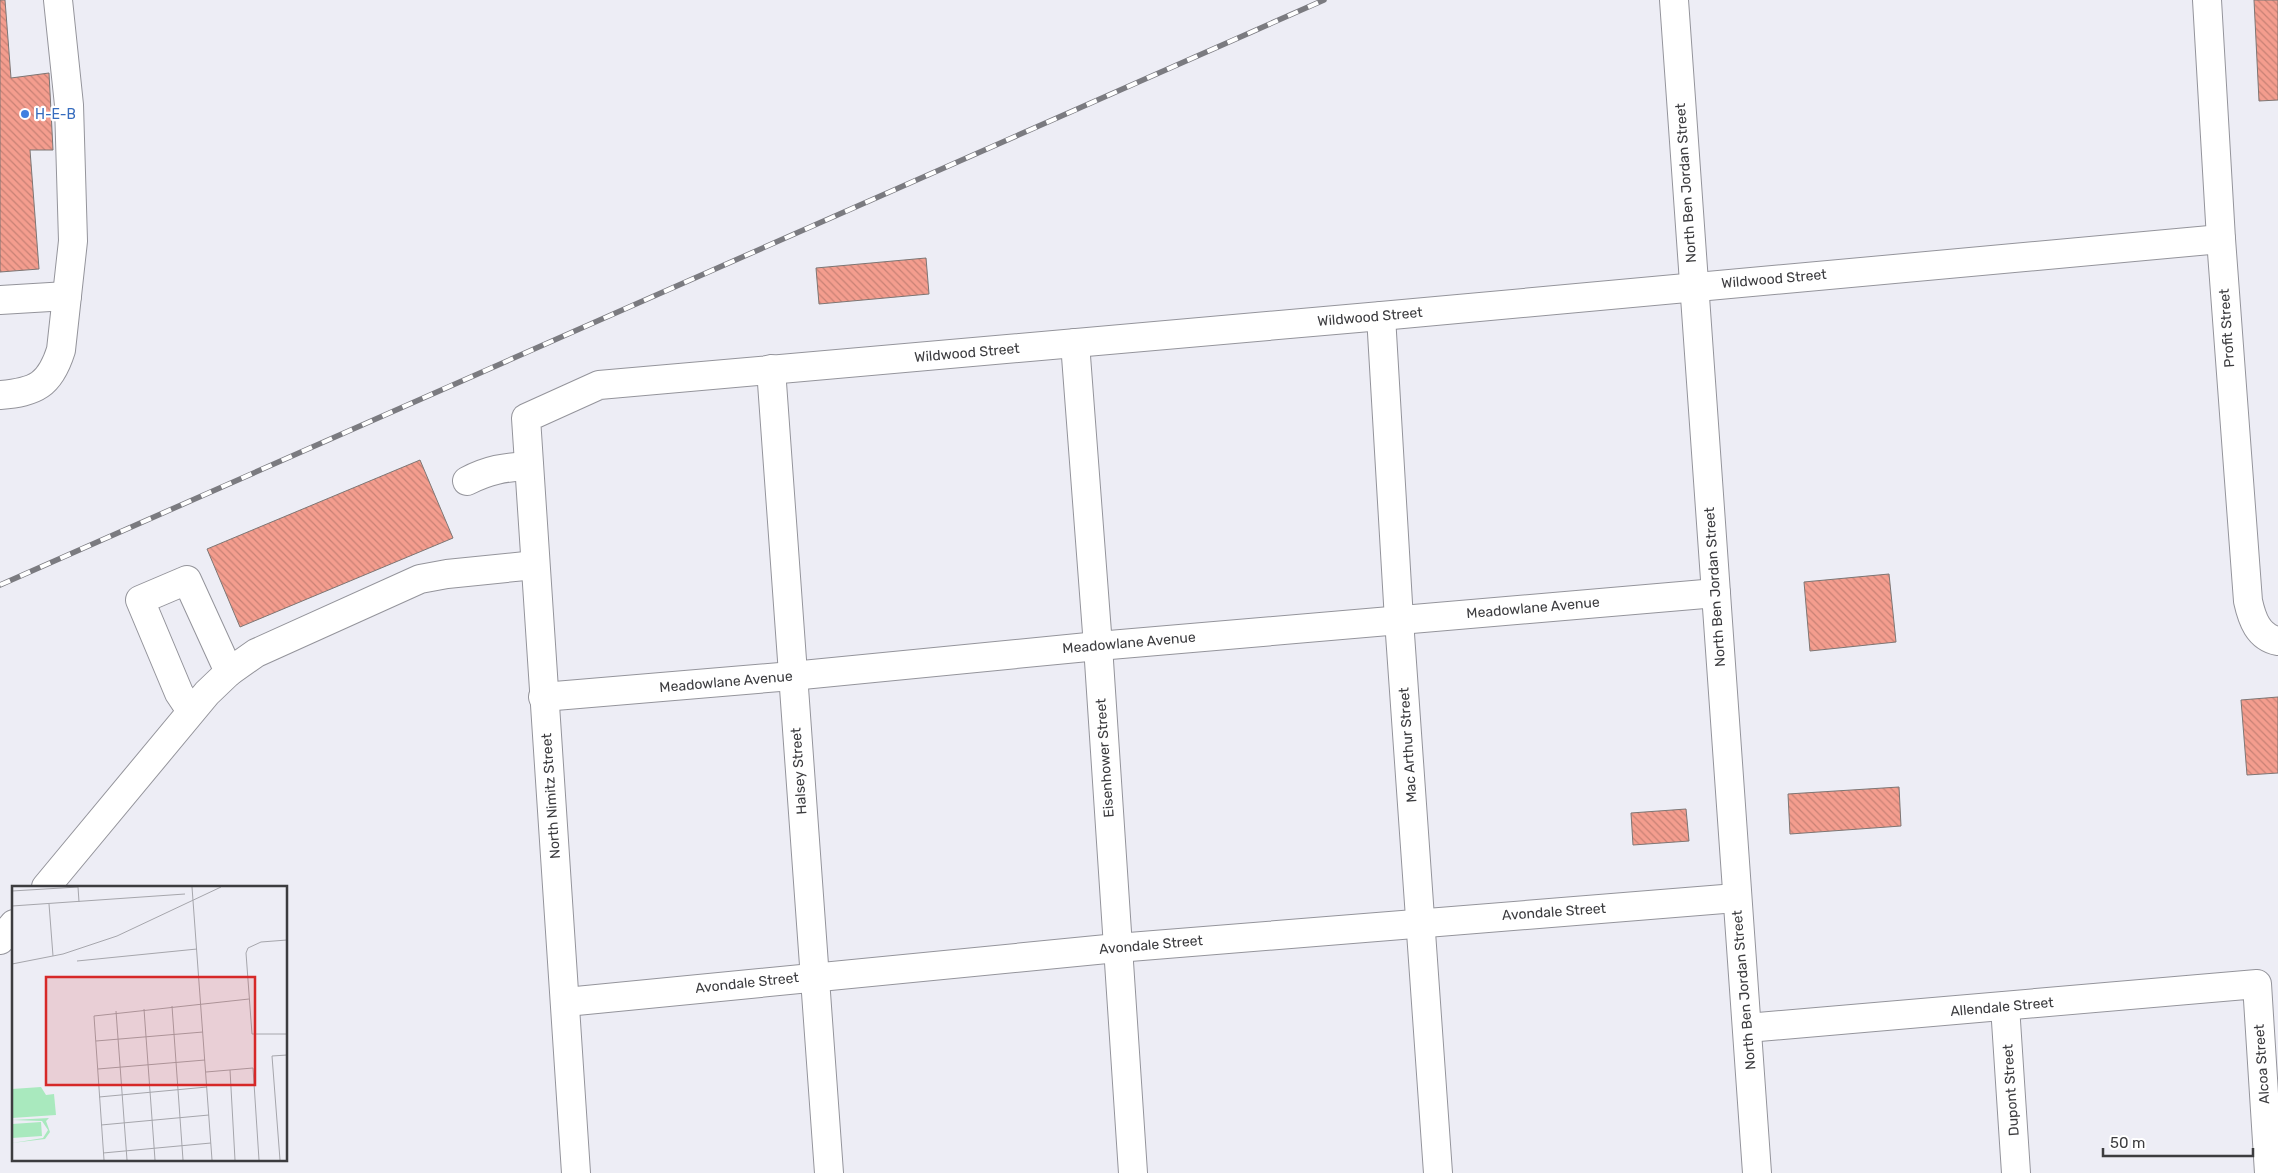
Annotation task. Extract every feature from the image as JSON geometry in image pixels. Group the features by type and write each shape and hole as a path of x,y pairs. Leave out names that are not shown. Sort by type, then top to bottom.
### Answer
{"street":[{"path":"8,395 30,391 40,386 56,364 61,350 73,232 69,105 58,0"},
{"name":"North Ben Jordan Street","path":"1674,0 1736,898 1757,1173"},
{"name":"Profit Street","path":"2207,0 2221,239 2248,601 2253,622 2269,639 2278,640"},
{"name":"Wildwood Street","path":"526,418 599,385 1075,344 2221,239"},
{"path":"0,300 67,296"},
{"name":"Mac Arthur Street","path":"1380,316 1399,620 1438,1173"},
{"name":"Eisenhower Street","path":"1075,344 1098,646 1133,1173"},
{"name":"Halsey Street","path":"771,369 829,1173"},
{"name":"North Nimitz Street","path":"526,418 576,1173"},
{"path":"467,481 484,472 499,468 529,466"},
{"path":"47,886 191,712 229,672 256,653 420,580 447,574 535,565"},
{"path":"191,712 179,693 140,600 187,580 229,672"},
{"name":"Meadowlane Avenue","path":"543,696 792,676 1098,646 1716,593"},
{"name":"Avondale Street","path":"566,1002 815,976 1117,948 1736,898"},
{"path":"0,940 12,926"},
{"name":"Allendale Street","path":"1747,1028 2257,984"},
{"name":"Alcoa Street","path":"2257,984 2269,1173"},
{"name":"Dupont Street","path":"2005,1006 2016,1173"}],"building":[{"name":"H-E-B","path":"0,0 5,0 11,78 49,73 53,150 30,150 39,269 0,272"},
{"path":"2254,0 2278,0 2278,100 2259,101"},
{"path":"926,258 929,294 819,304 816,268"},
{"path":"420,460 453,538 240,627 207,549"},
{"path":"1889,574 1896,642 1810,651 1804,582"},
{"path":"2278,697 2278,773 2247,775 2241,700"},
{"path":"1899,787 1901,826 1790,834 1788,794"},
{"path":"1686,809 1689,841 1633,845 1631,813"}],"railway":[{"path":"0,585 1324,0"}],"place":[{"name":"H-E-B","path":"25,114"}]}
